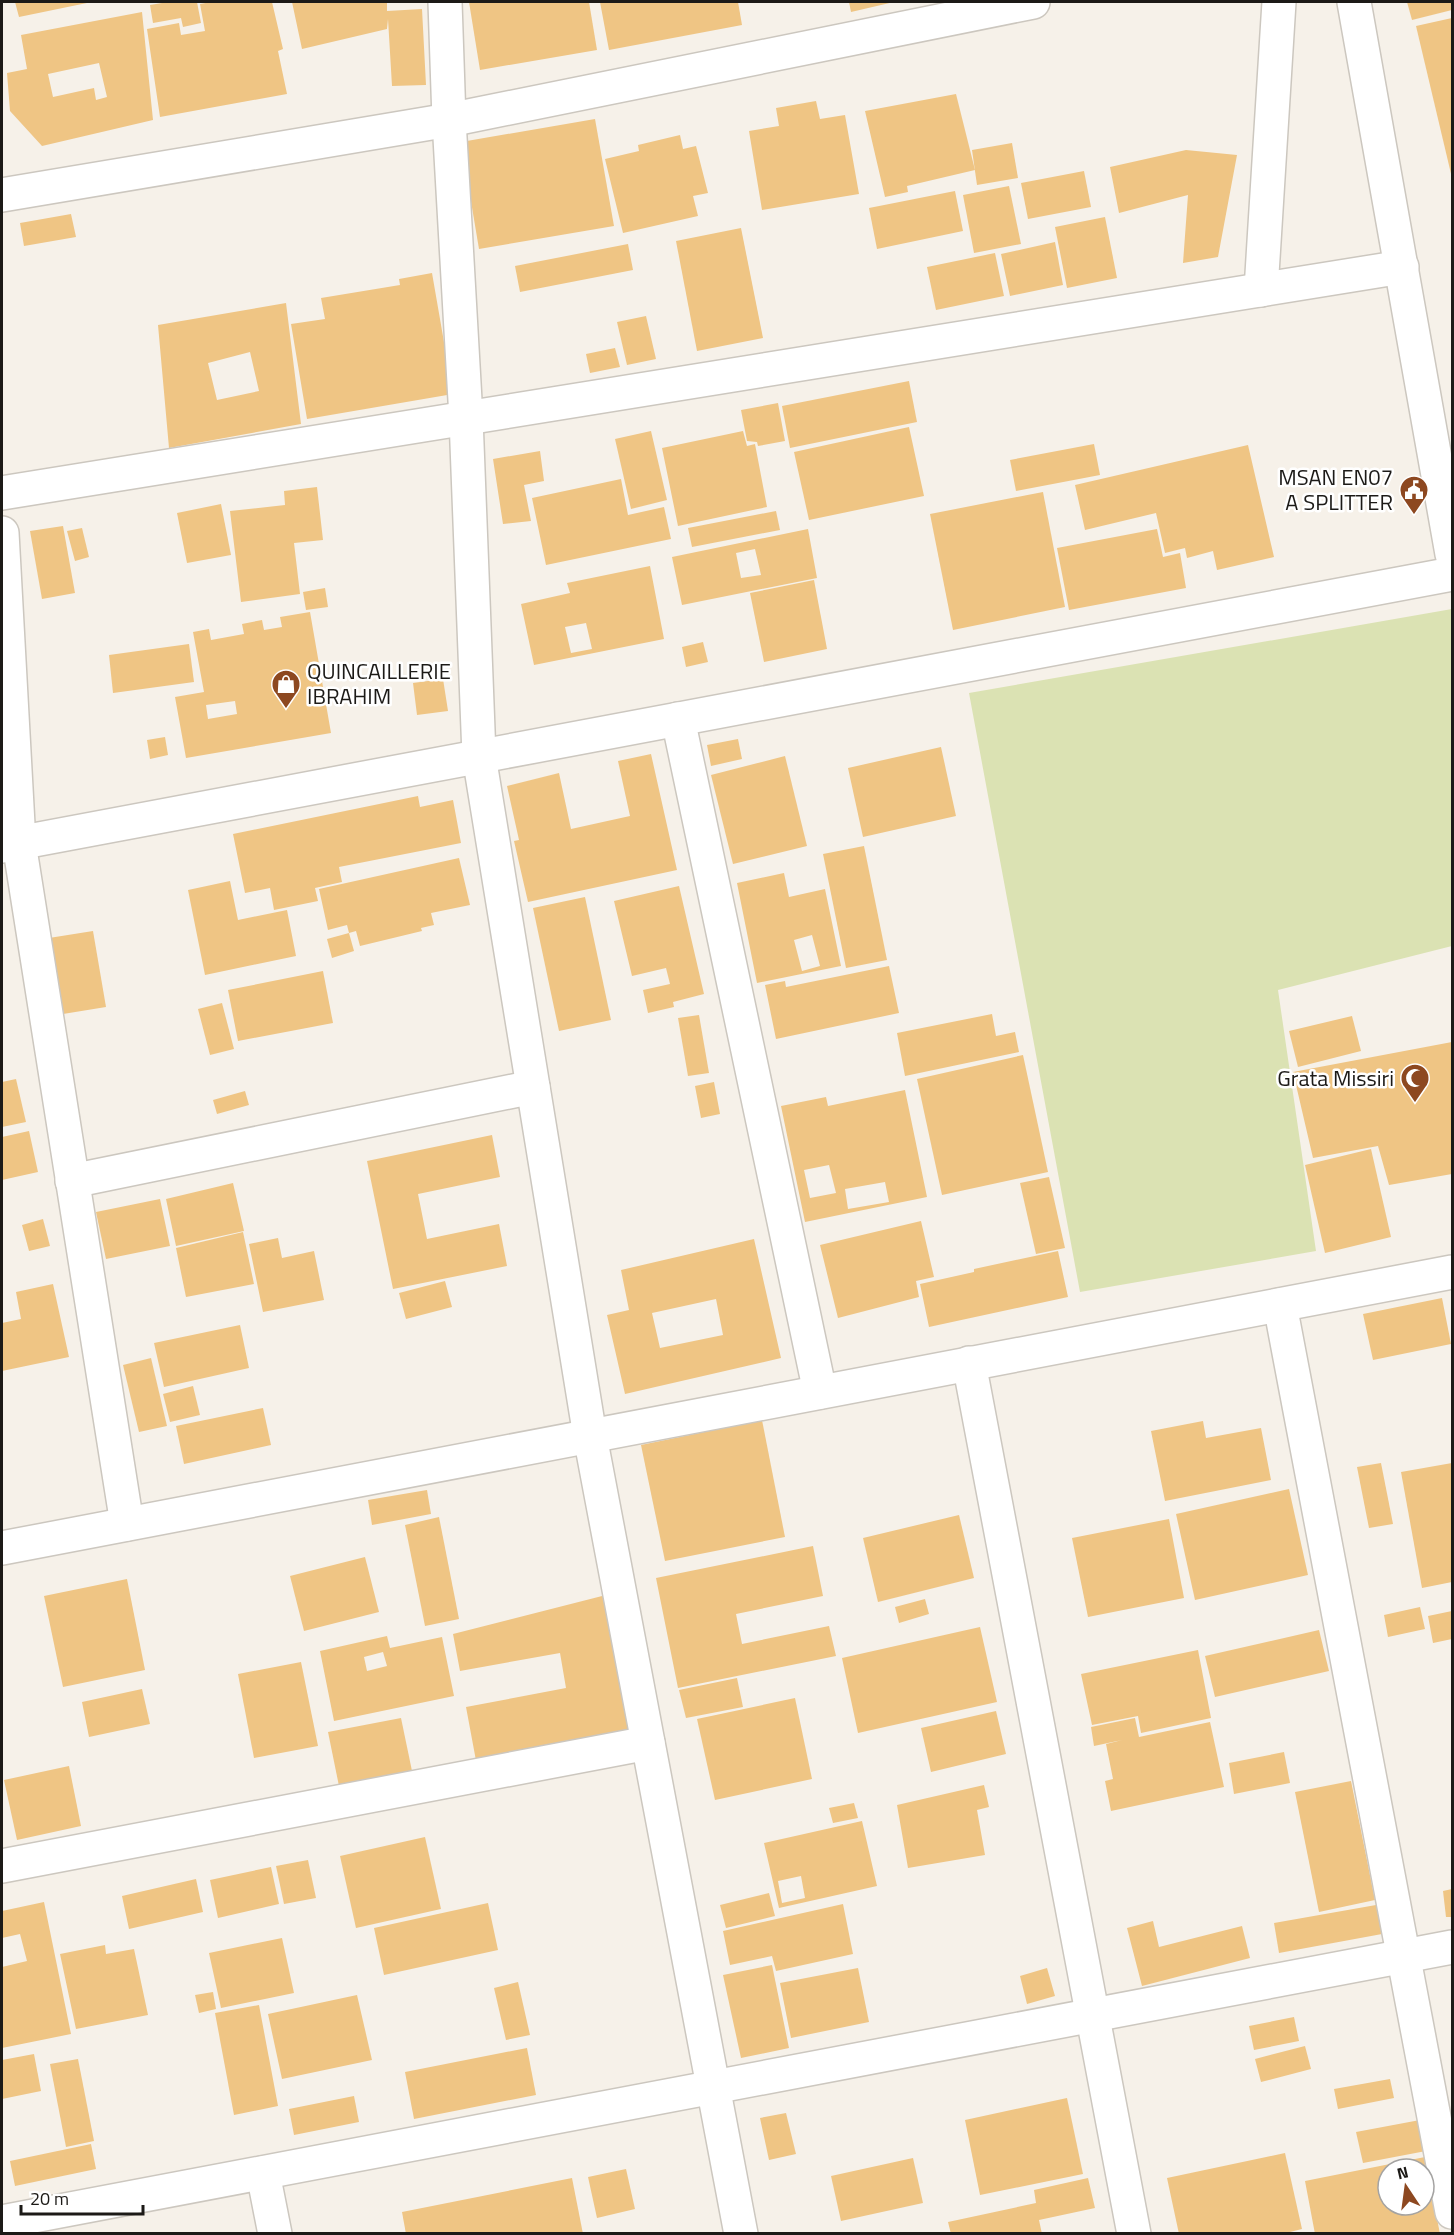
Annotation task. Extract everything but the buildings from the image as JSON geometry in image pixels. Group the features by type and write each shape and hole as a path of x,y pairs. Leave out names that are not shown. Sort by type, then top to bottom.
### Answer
{"street":[{"path":"445,2 449,120 466,418 479,756 590,1436 741,2234"},
{"path":"2,195 449,120 1033,2"},
{"path":"1261,290 1279,2"},
{"path":"1354,2 1452,554"},
{"path":"2,494 1402,267"},
{"path":"2,533 10,844 72,1181 127,1524"},
{"path":"10,844 1452,574"},
{"path":"678,719 820,1392"},
{"path":"72,1181 533,1087"},
{"path":"2,1548 1452,1272"},
{"path":"1280,1305 1452,2212"},
{"path":"969,1364 1134,2234"},
{"path":"2,1866 648,1743"},
{"path":"2,2222 1452,1947"},
{"path":"263,2173 275,2234"}],"green space":[{"path":"1452,609 1452,946 1278,990 1316,1251 1080,1292 969,693"}],"place":[{"name":"MSAN EN07 A SPLITTER","path":"1414,516"},
{"name":"QUINCAILLERIE IBRAHIM","path":"286,710"},
{"name":"Grata Missiri","path":"1415,1104"}]}
